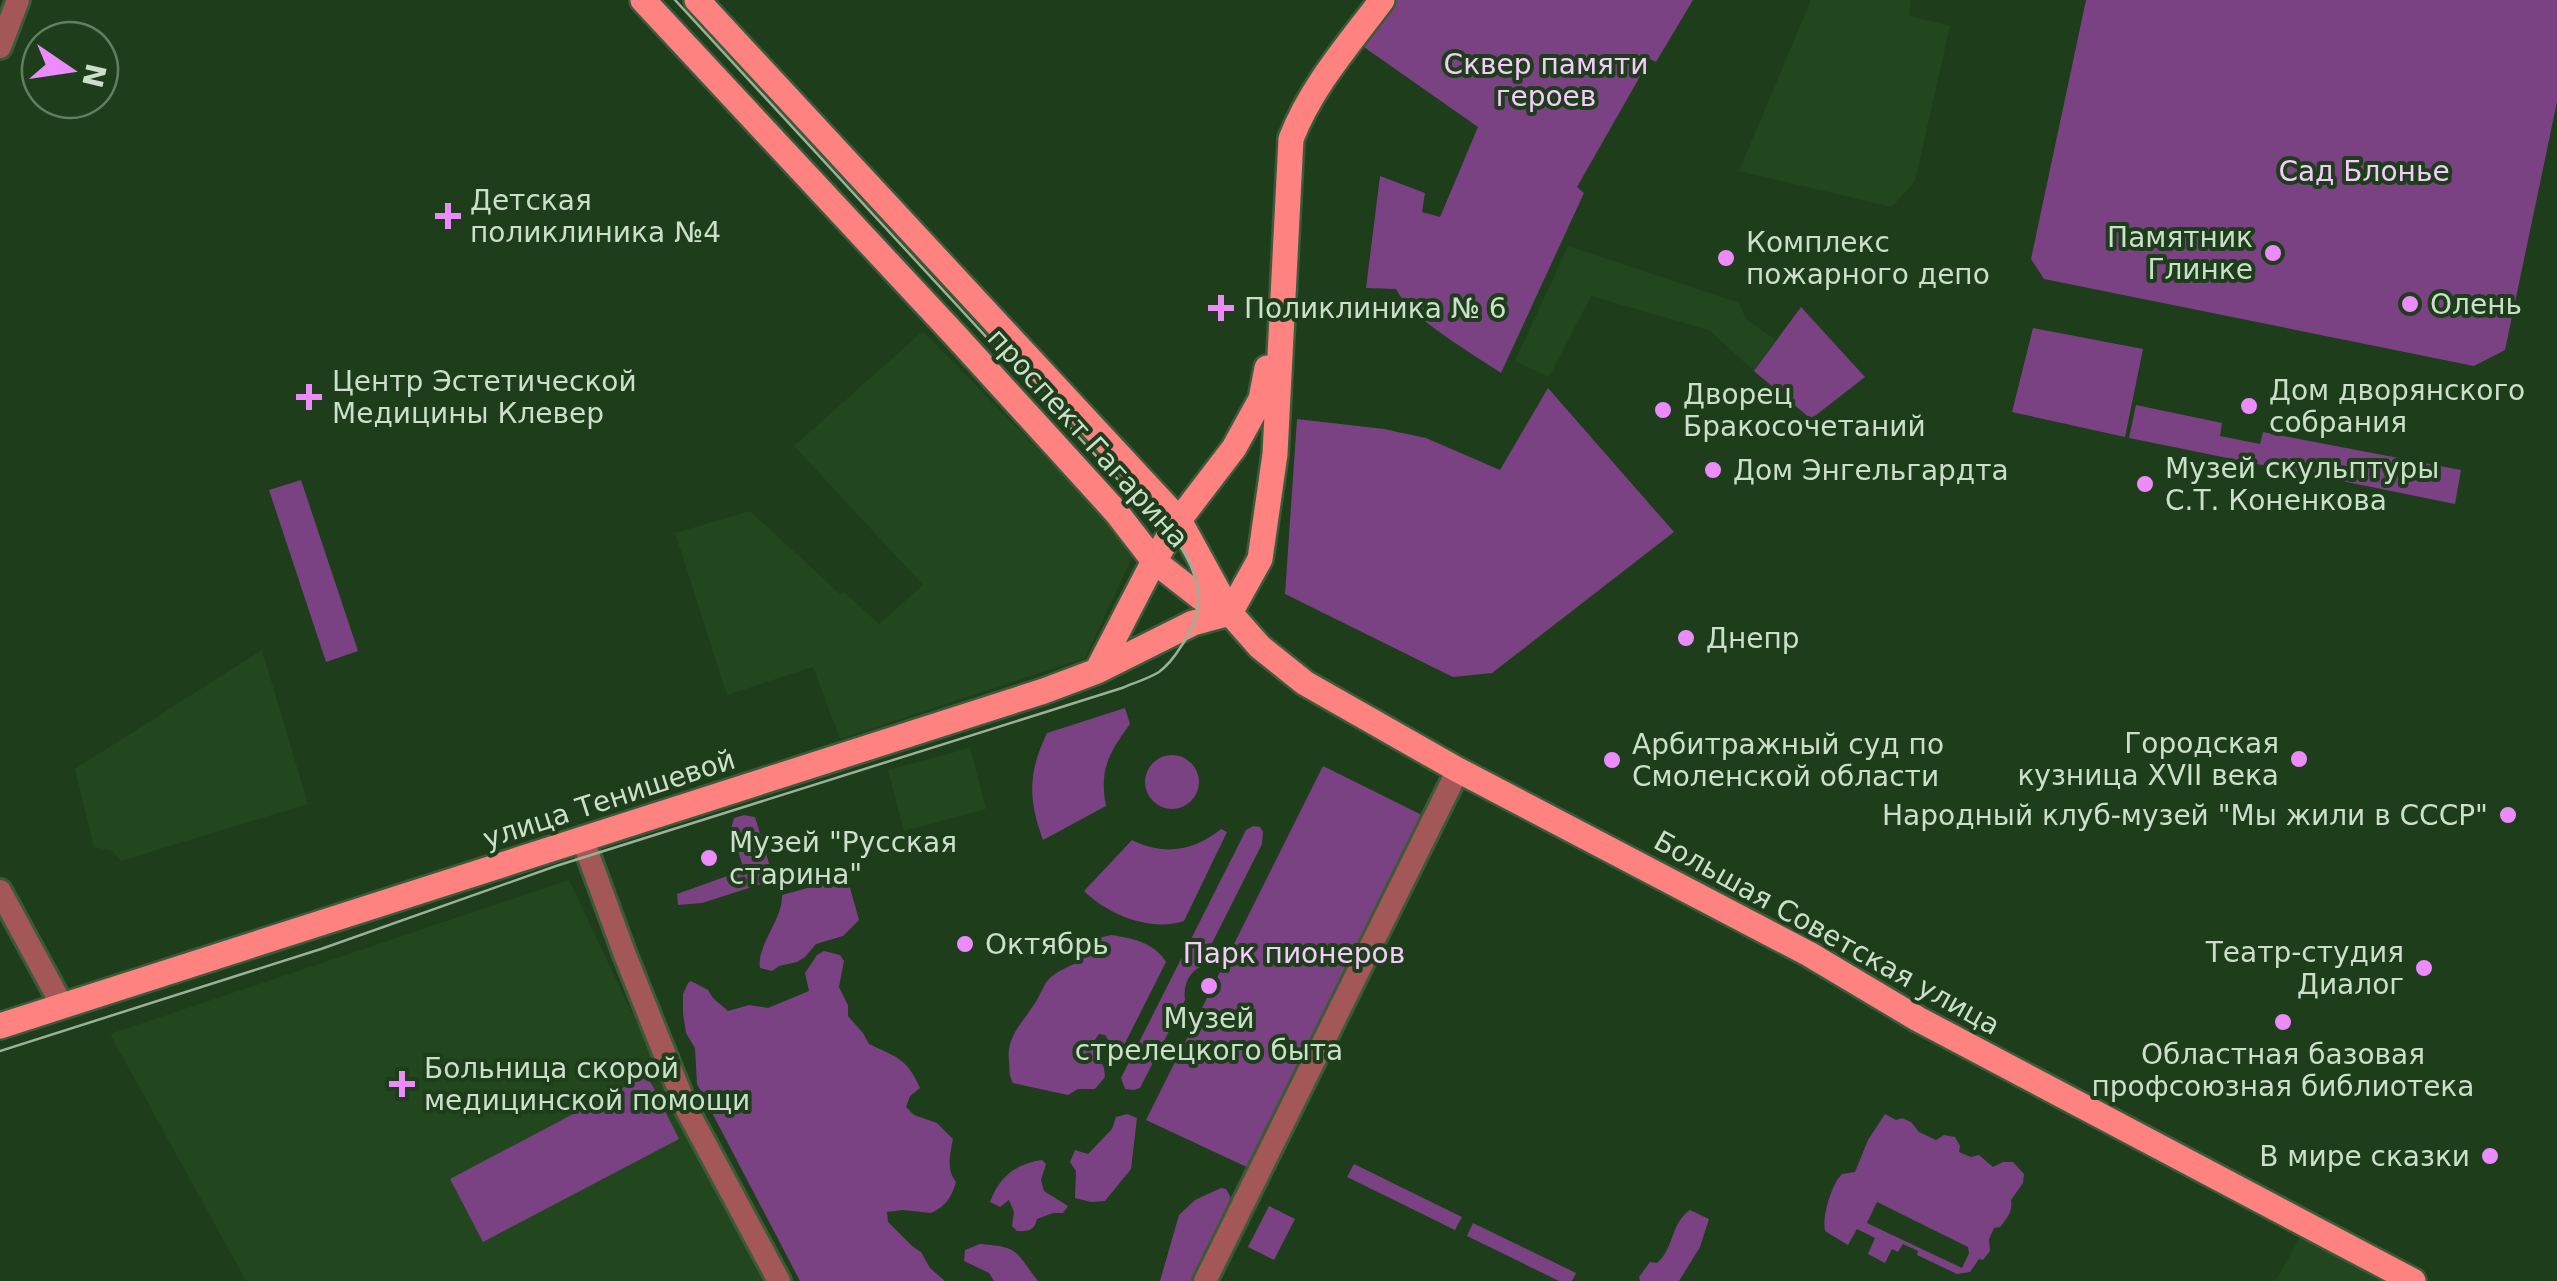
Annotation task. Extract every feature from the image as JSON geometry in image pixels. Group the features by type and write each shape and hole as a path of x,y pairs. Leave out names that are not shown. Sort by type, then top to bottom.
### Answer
{"main road":[{"name":"проспект Гагарина","path":"643,0 955,336 1154,560 1200,598 1230,613"},
{"name":"проспект Гагарина","path":"698,0 1179,520 1230,613"},
{"path":"1230,613 1260,559 1275,454 1291,139 1301,113 1382,0"},
{"path":"1097,671 1154,560 1234,448 1261,399 1284,285"},
{"name":"улица Тенишевой","path":"0,1026 1044,691 1097,671 1193,623 1230,613"},
{"name":"Большая Советская улица","path":"1230,613 1260,647 1305,683 1458,770 1809,954 1918,1018 2413,1281"}],"street":[{"path":"0,47 18,0"},
{"path":"1204,1281 1458,770"},
{"path":"582,838 687,1110 779,1281"},
{"path":"0,892 62,1005"}],"shaded area":[{"path":"1811,0 1909,0 1909,16 1950,26 1915,181 1892,207 1739,171"},
{"path":"1568,246 1739,303 1746,319 1775,340 1754,371 1709,330 1591,296 1549,377 1515,361"},
{"path":"923,331 1136,550 1085,658 840,739 813,667 727,695 675,533 750,511 840,594 844,592 879,624 923,585 794,446"},
{"path":"262,650 308,804 121,861 112,851 94,847 75,769"},
{"path":"970,748 986,809 904,831 888,770"},
{"name":"Больница скорой медицинской помощи","path":"569,880 763,1281 246,1281 110,1034"},
{"path":"2301,1235 2389,1281 2273,1281"}],"green space":[{"name":"Сквер памяти героев","path":"1394,0 1693,0 1656,62 1650,59 1577,187 1584,193 1501,373 1428,323 1396,289 1366,288 1380,176 1425,193 1422,212 1440,217 1478,127 1361,45"},
{"name":"Сад Блонье","path":"2086,0 2557,0 2557,102 2505,350 2474,366 2044,279 2031,259"},
{"path":"1801,307 1865,377 1811,419 1754,371"},
{"path":"2033,328 2143,349 2125,437 2012,412"},
{"path":"1548,388 1674,532 1492,673 1453,677 1285,594 1297,419 1426,438 1500,470"},
{"path":"2136,405 2222,423 2220,436 2260,444 2263,432 2461,470 2455,504 2129,438"},
{"path":"301,480 358,651 326,662 269,490"},
{"path":"1125,708 1130,724 1105,771 1106,806 1043,840 1032,786 1047,733"},
{"path":"1172,755 1191,763 1199,782 1191,801 1172,809 1153,801 1145,782 1153,763"},
{"name":"Парк пионеров","path":"1323,766 1426,817 1251,1169 1146,1120"},
{"path":"755,817 774,880 702,903 678,905 677,894 744,870 731,829 734,818"},
{"path":"1253,826 1263,832 1262,844 1200,967 1187,981 1185,1000 1140,1088 1125,1089 1121,1078 1246,830"},
{"path":"1221,829 1227,832 1184,921 1144,923 1117,914 1084,891 1132,840 1156,848 1178,849"},
{"path":"847,877 859,920 843,936 816,944 797,962 772,971 760,968 782,895"},
{"path":"1111,935 1149,946 1166,962 1115,1063 1109,1041 1099,1034 1092,1044 1105,1077 1095,1089 1078,1089 1068,1095 1013,1083 1010,1045 1045,985 1055,974 1083,959 1094,939"},
{"path":"824,951 840,955 844,961 839,987 848,1005 848,1016 869,1044 900,1060 915,1078 920,1088 910,1096 906,1107 914,1115 937,1123 953,1139 950,1167 956,1182 944,1205 931,1213 887,1212 888,1222 945,1281 800,1281 697,1084 695,1048 686,1033 683,1014 683,994 688,983 708,990 728,1011 749,1005 768,1008 809,991 805,973"},
{"path":"647,1075 679,1139 483,1242 450,1179"},
{"path":"1127,1114 1137,1118 1131,1169 1105,1201 1075,1198 1076,1171 1070,1162 1075,1150 1088,1154 1112,1129 1116,1117"},
{"path":"1885,1114 1911,1122 1919,1132 1936,1140 1944,1135 1955,1137 1959,1152 1971,1157 1979,1155 1993,1167 2013,1162 2024,1174 2023,1183 2011,1200 2009,1214 1989,1239 1990,1251 1970,1272 1957,1274 1903,1244 1898,1252 1892,1249 1885,1263 1868,1254 1875,1238 1857,1229 1848,1245 1825,1231 1826,1210 1834,1186 1842,1174 1855,1172 1868,1140","holes":["1877,1202 1968,1247 1962,1268 1867,1223"]},
{"path":"1042,1160 1046,1164 1041,1180 1044,1191 1068,1206 1063,1213 1037,1219 1030,1230 1017,1231 1012,1226 1014,1212 1009,1200 1000,1207 990,1202 1009,1173"},
{"path":"1354,1164 1462,1217 1455,1230 1347,1177"},
{"path":"1221,1188 1230,1196 1229,1205 1195,1281 1160,1281 1179,1215 1195,1200"},
{"path":"1269,1206 1295,1219 1274,1260 1248,1247"},
{"path":"1690,1210 1709,1219 1700,1247 1679,1281 1640,1281 1650,1262 1657,1263 1663,1257 1679,1221"},
{"path":"1473,1223 1576,1273 1572,1281 1559,1281 1467,1236"},
{"path":"980,1244 1010,1249 1038,1281 994,1281 989,1273 964,1261 965,1250"}],"tram line":[{"path":"0,1051 321,949 556,866 1122,688 1159,672 1180,648 1194,623 1198,599 1183,550 675,0"}],"place":[{"name":"Детская поликлиника №4","path":"448,216"},
{"name":"Памятник Глинке","path":"2273,253"},
{"name":"Комплекс пожарного депо","path":"1726,258"},
{"name":"Олень","path":"2410,304"},
{"name":"Поликлиника № 6","path":"1221,308"},
{"name":"Центр Эстетической Медицины Клевер","path":"309,397"},
{"name":"Дом дворянского собрания","path":"2249,406"},
{"name":"Дворец Бракосочетаний","path":"1663,410"},
{"name":"Дом Энгельгардта","path":"1713,470"},
{"name":"Музей скульптуры С.Т. Коненкова","path":"2145,484"},
{"name":"Днепр","path":"1686,638"},
{"name":"Городская кузница XVII века","path":"2299,759"},
{"name":"Арбитражный суд по Смоленской области","path":"1612,760"},
{"name":"Народный клуб-музей \"Мы жили в СССР\"","path":"2508,815"},
{"name":"Музей \"Русская старина\"","path":"709,858"},
{"name":"Октябрь","path":"965,944"},
{"name":"Театр-студия Диалог","path":"2424,968"},
{"name":"Музей стрелецкого быта","path":"1209,986"},
{"name":"Областная базовая профсоюзная библиотека","path":"2283,1022"},
{"name":"Больница скорой медицинской помощи","path":"402,1084"},
{"name":"В мире сказки","path":"2490,1156"}]}
